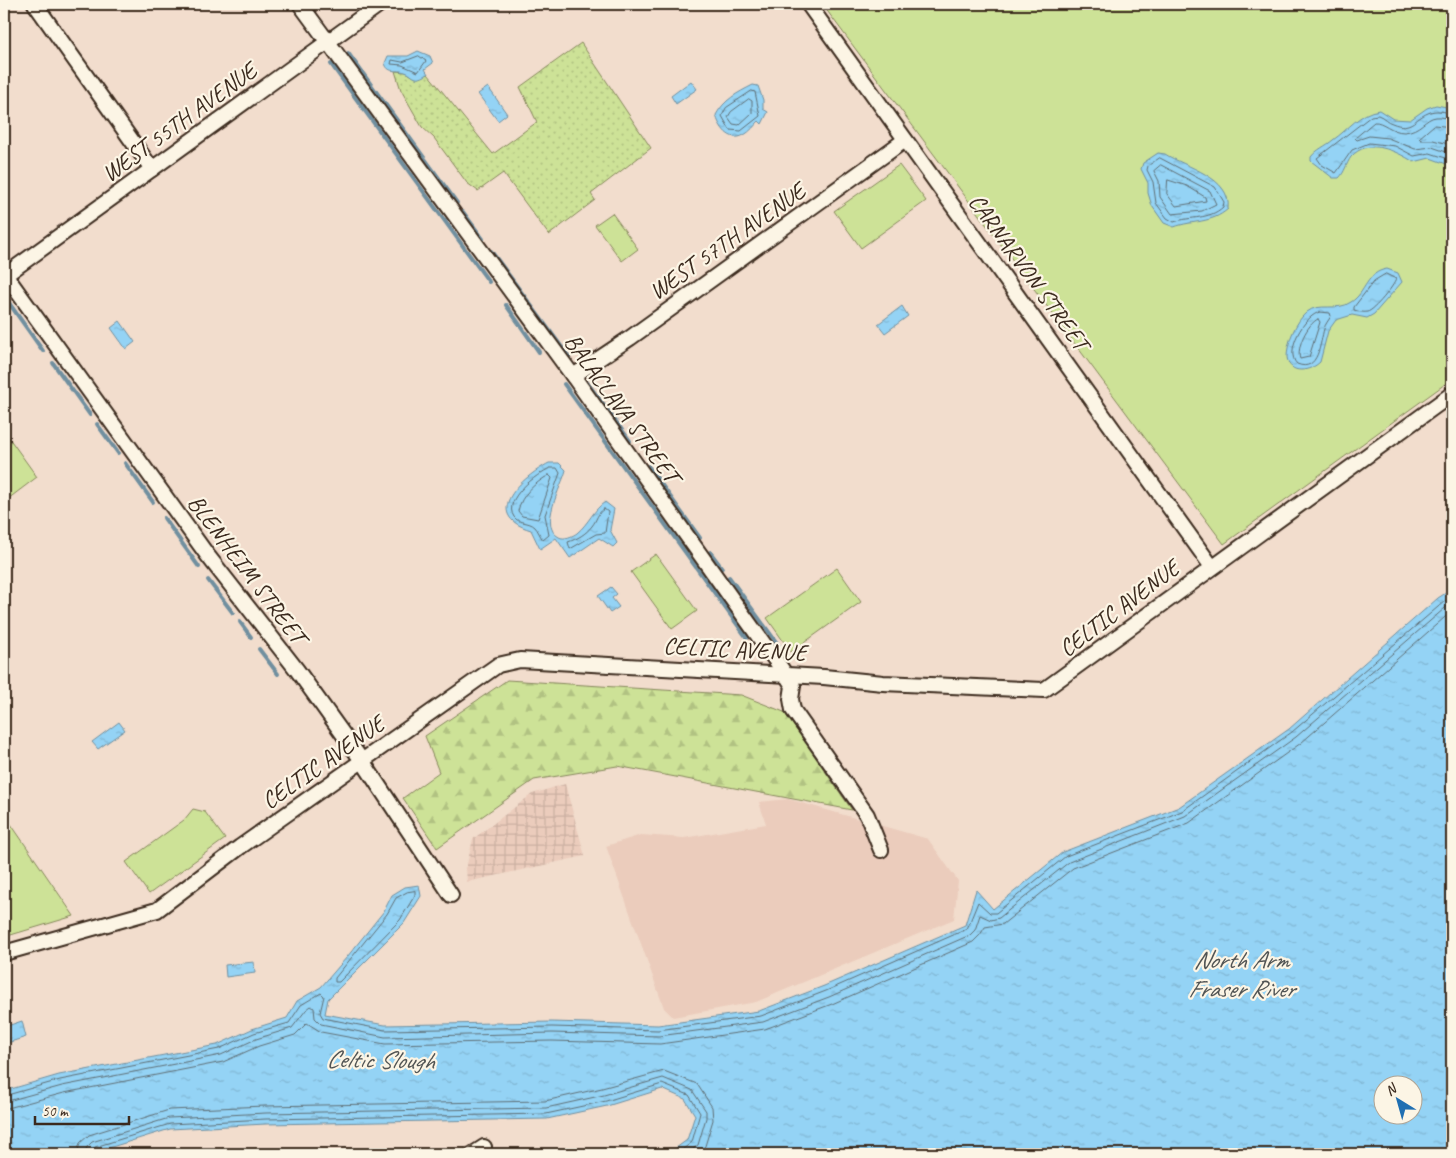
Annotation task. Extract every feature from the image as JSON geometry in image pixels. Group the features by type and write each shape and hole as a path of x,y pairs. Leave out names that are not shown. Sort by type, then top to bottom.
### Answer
{"street":[{"path":"34,4 152,169"},
{"name":"BALACLAVA STREET","path":"300,4 573,376 786,675 793,686 791,699 793,710 867,815 881,850"},
{"name":"WEST 55TH AVENUE","path":"4,274 380,4"},
{"name":"CARNARVON STREET","path":"808,4 1212,567"},
{"name":"WEST 57TH AVENUE","path":"573,376 630,338 906,140"},
{"name":"BLENHEIM STREET","path":"4,274 168,502 296,670 363,762 451,895"},
{"name":"CELTIC AVENUE","path":"4,953 157,910 240,847 498,665 520,660 786,675 883,683 1044,690 1452,394"}],"shaded area":[{"path":"565,784 585,856 467,882 466,868 473,839 532,794"},
{"path":"788,799 928,839 958,881 954,919 756,1002 673,1017 664,1008 606,846 641,835 684,838 766,824 759,802"}],"green space":[{"path":"822,4 1452,4 1452,379 1224,544"},
{"path":"581,43 651,148 591,194 595,200 549,235 503,173 478,191 467,183 434,138 422,127 401,90 395,71 406,72 416,78 428,74 493,154 537,122 520,87"},
{"path":"899,165 926,201 861,248 834,211"},
{"path":"612,213 638,249 622,261 595,225"},
{"path":"4,431 37,477 4,502"},
{"path":"656,554 697,611 672,629 631,572"},
{"path":"837,568 861,602 791,652 767,618"},
{"path":"507,680 741,695 784,712 852,810 617,766 534,780 437,848 403,798 439,772 425,736"},
{"path":"193,809 205,812 225,839 149,894 126,862 184,820"},
{"path":"4,814 74,916 4,937"}],"water":[{"path":"418,51 430,56 433,63 425,69 428,74 424,76 416,78 402,71 390,70 386,66 385,63 388,56 408,56"},
{"path":"691,81 697,89 676,104 671,96"},
{"path":"753,85 758,86 763,100 763,109 768,112 762,124 759,121 746,134 734,137 722,129 716,115 732,97"},
{"path":"488,87 507,114 498,121 478,94"},
{"path":"1436,105 1452,108 1452,166 1430,158 1414,162 1391,150 1374,147 1358,151 1351,157 1339,178 1333,178 1311,161 1311,157 1316,152 1366,114 1379,110 1393,119 1410,120 1427,108"},
{"path":"1158,153 1165,154 1206,174 1215,181 1223,189 1227,198 1228,209 1222,214 1202,221 1174,227 1164,223 1152,206 1148,193 1148,183 1141,169 1143,163"},
{"path":"1387,269 1398,273 1402,282 1374,314 1367,318 1352,315 1336,320 1328,331 1320,362 1311,368 1301,370 1292,367 1287,357 1290,339 1303,316 1312,309 1346,305 1356,298 1370,278 1380,271"},
{"path":"902,306 908,316 885,333 878,324"},
{"path":"120,321 135,342 126,349 111,328"},
{"path":"549,463 559,463 566,470 553,505 551,524 553,532 561,538 575,534 605,502 614,509 610,530 617,543 613,547 599,538 570,558 556,538 540,549 531,530 516,523 508,515 507,506 518,486 538,469"},
{"path":"611,587 617,594 612,598 619,607 610,613 598,596"},
{"name":"North Arm Fraser River","path":"1452,589 1452,1154 668,1154 687,1140 695,1115 685,1099 662,1089 607,1106 547,1119 266,1124 170,1129 89,1154 4,1154 4,1091 59,1075 217,1045 252,1029 287,1018 297,1001 321,987 384,911 392,895 405,887 419,885 421,896 404,923 328,999 325,1014 385,1025 552,1022 658,1025 759,1011 824,986 965,925 976,890 993,909 1063,852 1179,807 1289,729 1438,598"},
{"path":"119,722 125,730 98,749 92,742"},
{"path":"254,962 255,973 226,977 225,965"},
{"path":"22,1021 26,1037 4,1044 4,1027"}],"waterway":[{"path":"348,53 457,203"},
{"path":"331,64 489,282"},
{"path":"463,212 483,239"},
{"path":"491,251 569,357"},
{"path":"4,296 43,351"},
{"path":"506,305 539,352"},
{"path":"53,363 90,415"},
{"path":"586,381 630,441"},
{"path":"564,384 747,638"},
{"path":"97,424 118,453"},
{"path":"125,463 153,502"},
{"path":"648,466 700,538"},
{"path":"164,518 199,567"},
{"path":"710,552 722,568"},
{"path":"729,577 787,657"},
{"path":"208,580 233,613"},
{"path":"240,622 251,637"},
{"path":"259,649 278,674"}],"water label":[{"name":"Celtic Slough","path":"380,1060"}]}
